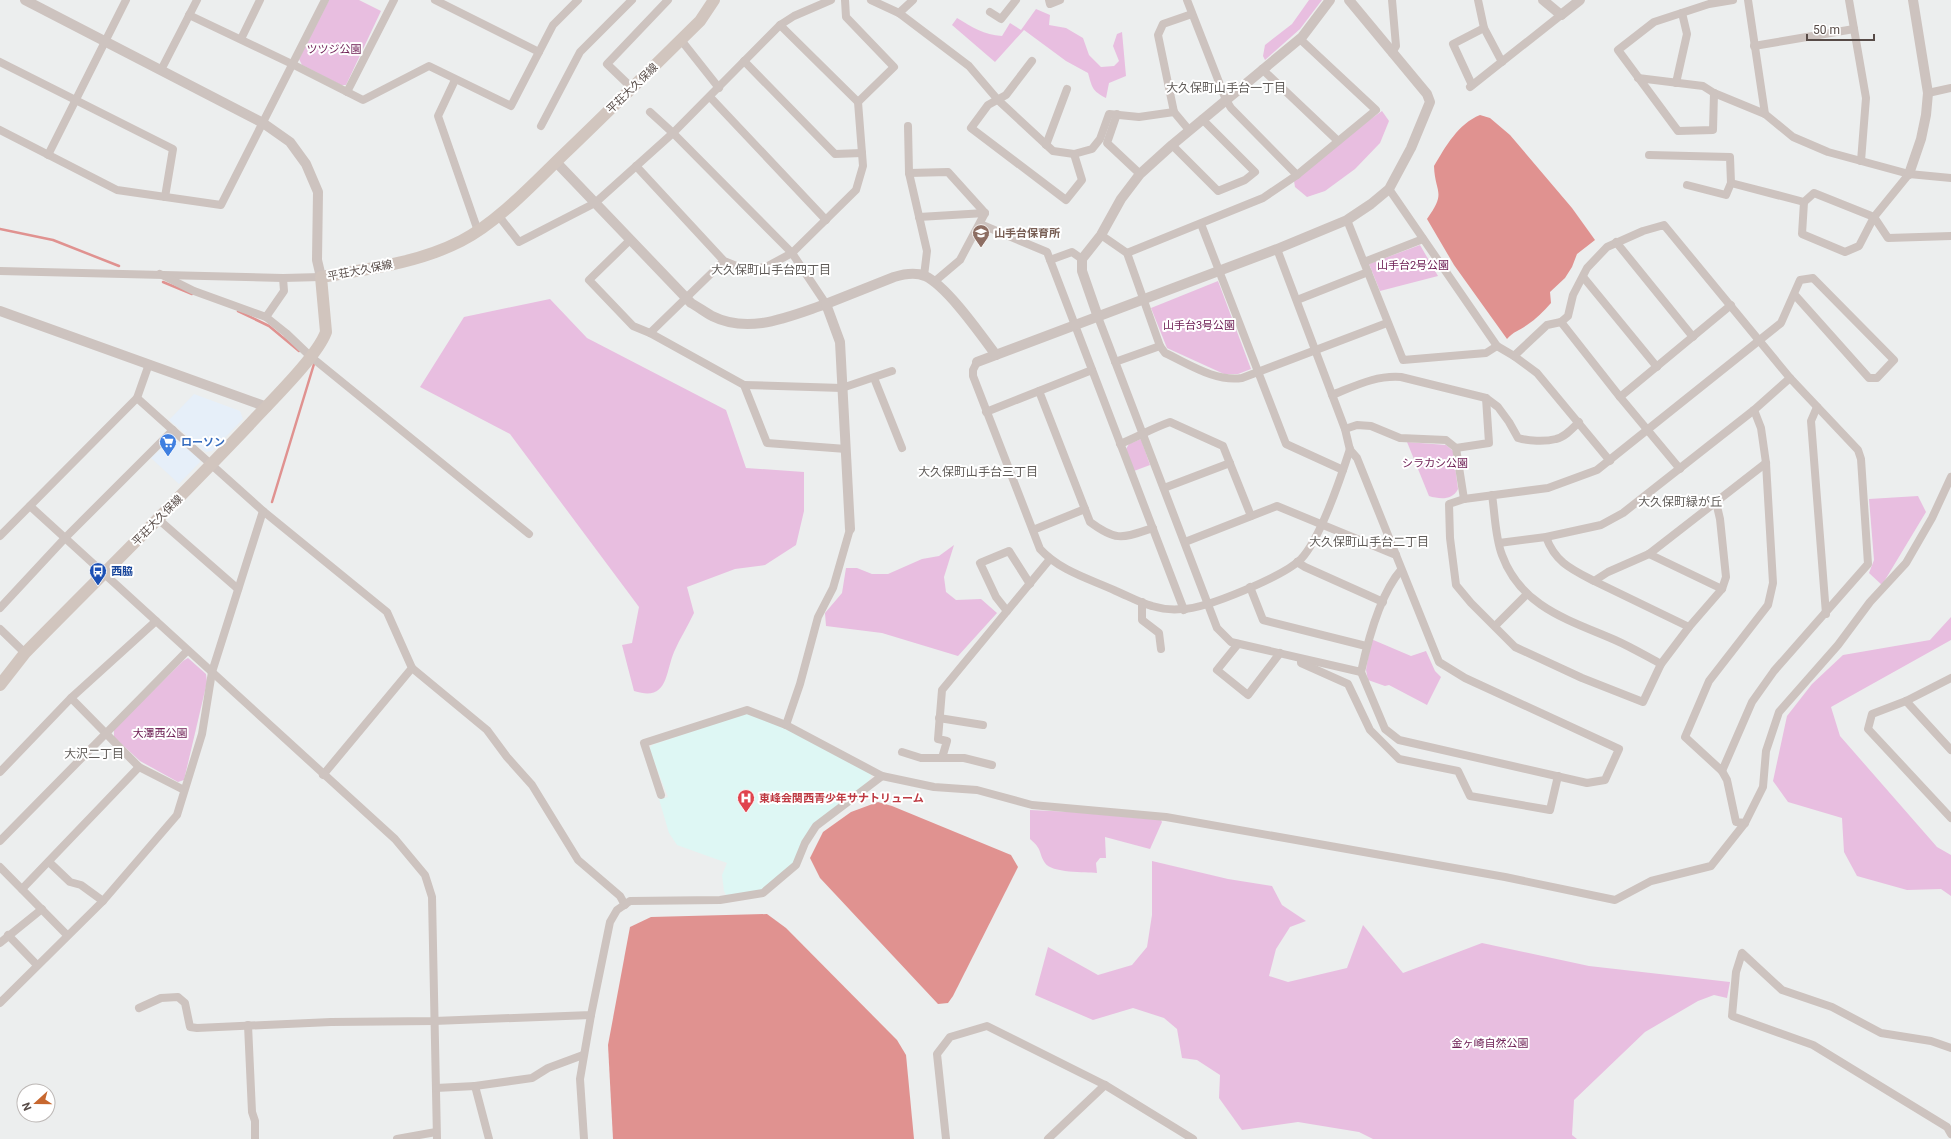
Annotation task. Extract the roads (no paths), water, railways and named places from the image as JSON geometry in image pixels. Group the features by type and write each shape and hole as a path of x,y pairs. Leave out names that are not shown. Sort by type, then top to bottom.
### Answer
{"main road":[{"name":"平荘大久保線","path":"0,685 25,653 211,465 267,406 310,356 326,332 321,277 375,268 419,258 462,241 478,231 498,215 556,162 632,88 700,21 714,0"}],"street":[{"path":"0,270 283,278 321,277 317,260 318,192 306,164 290,142 263,123 25,0"},
{"path":"48,155 126,0"},
{"path":"162,70 197,0"},
{"path":"241,39 260,0"},
{"path":"0,130 117,190 221,205 325,0"},
{"path":"347,92 394,0"},
{"path":"435,0 539,52"},
{"path":"541,126 580,52 632,0"},
{"path":"632,88 607,64 668,0"},
{"path":"498,215 520,242 595,203 673,133 780,26 794,16 830,0"},
{"path":"845,0 846,16 894,67 858,102"},
{"path":"871,0 899,13 969,66 998,100 1053,151 1074,154 1092,149 1100,139 1109,114 1140,117 1174,112"},
{"path":"899,13 913,0"},
{"path":"990,12 1001,19 1016,0"},
{"path":"1049,0 1050,4 1060,0"},
{"path":"1187,0 1226,100 1231,108 1297,175"},
{"path":"1330,0 1300,39 1202,119 1140,174 1122,199 1101,235 1082,259 1082,271 1115,362 1217,628 1231,642 1361,672"},
{"path":"1277,249 1346,429 1350,449 1343,470 1312,543 1297,562 1289,569 1274,577 1208,604 1184,610 1152,606 1058,565 1040,549 973,376 973,370 977,362 1277,249 1347,220 1372,204 1389,189 1411,148 1430,102 1427,94 1349,0"},
{"path":"1392,0 1396,46 1392,53"},
{"path":"1478,0 1484,28 1502,62"},
{"path":"1543,0 1561,15"},
{"path":"1553,0 1561,15"},
{"path":"1484,28 1452,44 1471,86 1580,0"},
{"path":"1714,93 1713,130 1678,130 1618,50 1654,22 1709,4 1733,0"},
{"path":"1748,0 1765,114"},
{"path":"1849,0 1866,98 1861,161"},
{"path":"1913,0 1928,93 1926,115 1921,139 1909,174 1874,217 1859,246 1845,252 1802,234 1804,202 1814,193 1874,217 1888,238 1951,236"},
{"path":"189,15 292,64 362,100 429,66 511,106 553,25 574,1"},
{"path":"1676,83 1687,34 1682,13"},
{"path":"1189,130 1174,112 1158,35 1163,24 1192,14"},
{"path":"636,166 724,261 744,269 766,267 792,254 856,190 862,166 862,153 858,102 780,26"},
{"path":"1754,46 1854,29"},
{"path":"1127,253 1263,198 1297,175 1376,110 1300,39"},
{"path":"681,40 719,88"},
{"path":"744,61 835,154 862,153"},
{"path":"1032,61 1006,95 988,105 971,128 1066,200 1082,180 1074,154"},
{"path":"0,62 173,149 165,197"},
{"path":"1262,69 1338,141"},
{"path":"1638,78 1703,86 1714,93 1765,114 1793,137 1828,152 1909,174 1951,178"},
{"path":"455,80 438,116 478,231"},
{"path":"1928,93 1951,88"},
{"path":"1046,145 1067,89"},
{"path":"710,97 826,220"},
{"path":"650,112 673,133 792,254 826,304 840,342 850,529 833,588 818,617 800,684 786,725"},
{"path":"1116,114 1107,143 1140,174"},
{"path":"1172,145 1218,191 1245,180 1255,172 1202,119"},
{"path":"908,126 909,173 927,251 924,276"},
{"path":"1649,155 1730,157 1731,183 1726,195 1687,185"},
{"path":"556,162 691,303 714,316 733,322 750,324 772,323 826,304 894,277 904,274 924,276 934,282 967,318 996,355"},
{"path":"909,173 948,172 986,213"},
{"path":"1731,183 1804,202"},
{"path":"1389,189 1497,346 1514,356 1537,373 1610,461"},
{"path":"920,217 986,213"},
{"path":"934,282 960,260 986,213"},
{"path":"1347,220 1403,360 1486,353 1497,346"},
{"path":"980,224 1047,252 1184,610"},
{"path":"1201,224 1286,444 1343,470"},
{"path":"1514,356 1547,325 1560,322 1568,316 1573,295 1584,278 1587,268 1607,247 1616,242 1664,225 1790,378 1858,450 1861,459 1868,564 1826,614 1774,671 1752,702 1722,771"},
{"path":"1101,235 1127,253 1160,346 1165,353 1218,377 1230,380 1258,372 1387,323"},
{"path":"1364,262 1423,239"},
{"path":"630,240 589,280 633,326 650,333 744,385 842,388 892,371"},
{"path":"1616,242 1693,337"},
{"path":"1050,260 1072,252 1082,259"},
{"path":"650,333 724,261"},
{"path":"1296,300 1368,272"},
{"path":"160,274 194,291 266,318 286,333 310,356 529,534"},
{"path":"266,318 284,290 283,278"},
{"path":"1584,278 1657,367"},
{"path":"1716,502 1720,519 1726,577 1722,589 1661,664 1643,702 1582,678 1515,647 1456,585 1450,538 1449,504 1464,499 1548,488 1584,476 1610,461 1781,323 1800,280 1813,278 1894,360 1877,378 1870,378 1794,294"},
{"path":"1620,397 1731,305"},
{"path":"0,311 267,406"},
{"path":"1560,322 1680,469"},
{"path":"1115,362 1160,346"},
{"path":"0,536 137,398 149,364"},
{"path":"986,412 1092,370"},
{"path":"1332,395 1377,378 1389,376 1401,377 1486,398 1498,408 1509,422 1518,438 1525,440 1556,439 1568,433 1579,422"},
{"path":"874,378 902,448"},
{"path":"1499,543 1546,537 1601,524 1618,516 1754,410 1790,378"},
{"path":"744,385 767,443 846,449"},
{"path":"1039,392 1090,522 1106,533 1125,537 1153,528"},
{"path":"137,398 263,511 387,612 412,668 487,730 507,757 532,785 578,860 620,896 625,905"},
{"path":"1456,448 1489,443 1486,398"},
{"path":"1817,407 1812,421 1826,614"},
{"path":"1744,823 1736,822 1727,780 1722,771 1685,737 1709,680 1768,605 1773,583 1766,463 1761,428 1754,410"},
{"path":"1120,444 1143,434 1150,429 1170,422 1223,446 1251,516"},
{"path":"1346,429 1357,425 1371,426 1400,438 1446,440 1456,448 1464,499"},
{"path":"0,608 66,538 173,430"},
{"path":"1350,449 1358,458 1439,662 1465,678 1619,749 1605,780 1587,783 1399,740 1385,730 1361,672 1366,646 1371,631 1394,579 1402,570"},
{"path":"1164,488 1230,463"},
{"path":"1594,581 1608,572 1649,554 1766,463"},
{"path":"661,795 644,743 747,710 786,725 882,776 934,787 977,790 1032,805 1166,817 1505,877 1615,900 1651,881 1711,866 1744,823 1763,787 1766,751 1779,712 1838,645 1870,602 1906,563 1932,518 1951,476"},
{"path":"1492,495 1499,543 1504,561 1514,579 1526,594 1554,613 1617,641 1661,664"},
{"path":"30,506 105,572 187,651 212,672 394,839 425,876 432,898 436,1136 397,1139"},
{"path":"1184,542 1277,506 1396,555"},
{"path":"1033,530 1085,509"},
{"path":"0,1002 103,901 177,815 202,734 212,672 263,511"},
{"path":"158,519 238,589"},
{"path":"1546,537 1550,547 1562,563 1594,581 1690,627"},
{"path":"1007,611 996,597 980,563 1009,551 1030,584"},
{"path":"1649,554 1722,589"},
{"path":"942,758 946,740 938,739 942,690 1050,559"},
{"path":"1297,562 1383,602"},
{"path":"1250,587 1263,620 1366,646"},
{"path":"1495,626 1526,594"},
{"path":"1142,602 1142,620 1159,633 1161,649"},
{"path":"0,772 70,698 156,621"},
{"path":"0,629 25,653"},
{"path":"1238,644 1217,670 1248,695 1280,653"},
{"path":"0,841 187,651"},
{"path":"1301,658 1301,663 1348,684 1370,730 1399,759 1458,771 1470,796 1550,810 1558,776"},
{"path":"323,775 412,668"},
{"path":"1950,681 1906,701 1872,714 1868,728 1951,818"},
{"path":"70,698 139,767 184,790"},
{"path":"1906,701 1951,750"},
{"path":"940,718 983,726"},
{"path":"902,752 921,758 964,758 992,765"},
{"path":"22,888 49,862 139,767"},
{"path":"584,1139 580,1079 583,1055 610,922 617,910 630,901 720,900 763,893 796,865 805,843 816,826 882,776"},
{"path":"49,862 70,882 81,885 103,901"},
{"path":"0,866 67,935"},
{"path":"0,944 8,935 42,909"},
{"path":"8,935 37,965"},
{"path":"1951,1048 1931,1041 1881,1032 1832,1007 1782,990 1742,953 1736,972 1732,1016 1814,1045 1947,1127 1951,1134"},
{"path":"139,1008 161,998 178,997 185,1003 190,1027 434,1021 592,1015"},
{"path":"248,1025 255,1139"},
{"path":"946,1139 937,1054 950,1037 987,1026 1105,1085 1192,1139"},
{"path":"436,1088 475,1086 532,1078 548,1068 583,1055"},
{"path":"1048,1139 1105,1085"},
{"path":"475,1086 489,1139"}],"waterway":[{"path":"0,229 53,240 119,266"},
{"path":"163,282 192,294"},
{"path":"238,311 269,326 299,351"},
{"path":"272,502 314,364"}],"place":[{"name":"山手台保育所","path":"981,248"},
{"name":"ローソン","path":"168,457"},
{"name":"西脇","path":"98,586"},
{"name":"東峰会関西青少年サナトリューム","path":"746,813"}],"district":[{"name":"大久保町山手台一丁目","path":"1226,88"},
{"name":"大久保町山手台四丁目","path":"771,270"},
{"name":"大久保町山手台三丁目","path":"978,472"},
{"name":"大久保町緑が丘","path":"1680,502"},
{"name":"大久保町山手台二丁目","path":"1369,542"},
{"name":"大沢二丁目","path":"94,754"}],"park label":[{"name":"ツツジ公園","path":"334,49"},
{"name":"山手台2号公園","path":"1413,265"},
{"name":"山手台3号公園","path":"1199,325"},
{"name":"シラカシ公園","path":"1435,463"},
{"name":"大澤西公園","path":"160,733"},
{"name":"金ヶ崎自然公園","path":"1490,1043"}]}
